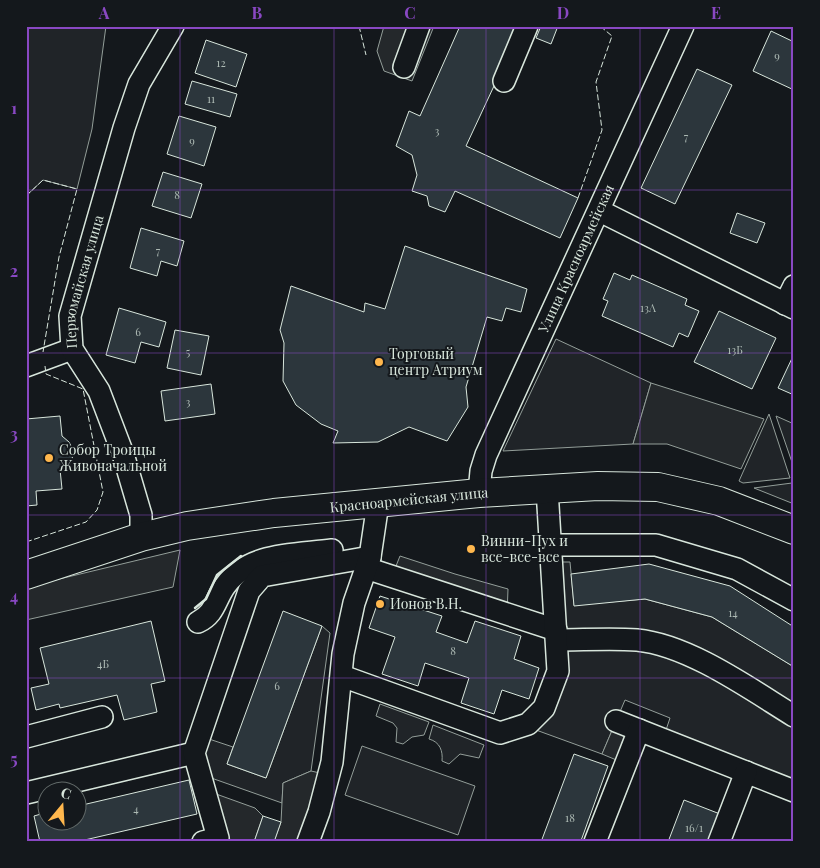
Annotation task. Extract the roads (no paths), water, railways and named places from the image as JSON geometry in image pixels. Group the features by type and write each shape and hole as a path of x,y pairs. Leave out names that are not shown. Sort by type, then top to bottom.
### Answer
{"main road":[{"name":"Красноармейская улица","path":"26,575 141,537 187,526 274,513 479,493 598,486 658,487 720,501 794,530"}],"street":[{"name":"Первомайская улица","path":"141,537 141,515 123,454 99,391 72,349 70,316 124,128 139,84 173,26"},
{"path":"404,67 420,26"},
{"path":"504,81 527,26"},
{"name":"Улица Красноармейская","path":"479,493 481,471 486,454 600,211 683,26"},
{"path":"600,211 791,300"},
{"path":"26,366 72,349"},
{"path":"342,676 500,734 528,724 544,708 558,671 552,545 547,489"},
{"path":"308,842 319,812 332,762 343,654 354,603 369,556 378,503"},
{"path":"552,545 656,545 736,569 794,600"},
{"path":"202,842 218,838 194,754 249,591 262,576 369,556"},
{"path":"198,622 208,617 225,586 238,571 258,560 369,556 556,635 638,640 675,650 715,668 794,716"},
{"path":"26,736 102,718"},
{"path":"616,720 794,791"},
{"path":"595,842 639,730"},
{"path":"26,793 194,754"},
{"path":"719,842 746,772"}],"place":[{"name":"Торговый центр Атриум","path":"379,362"},
{"name":"Собор Троицы Живоначальной","path":"49,458"},
{"name":"Винни-Пух и все-все-все","path":"471,549"},
{"name":"Ионов В.Н.","path":"380,604"}]}
